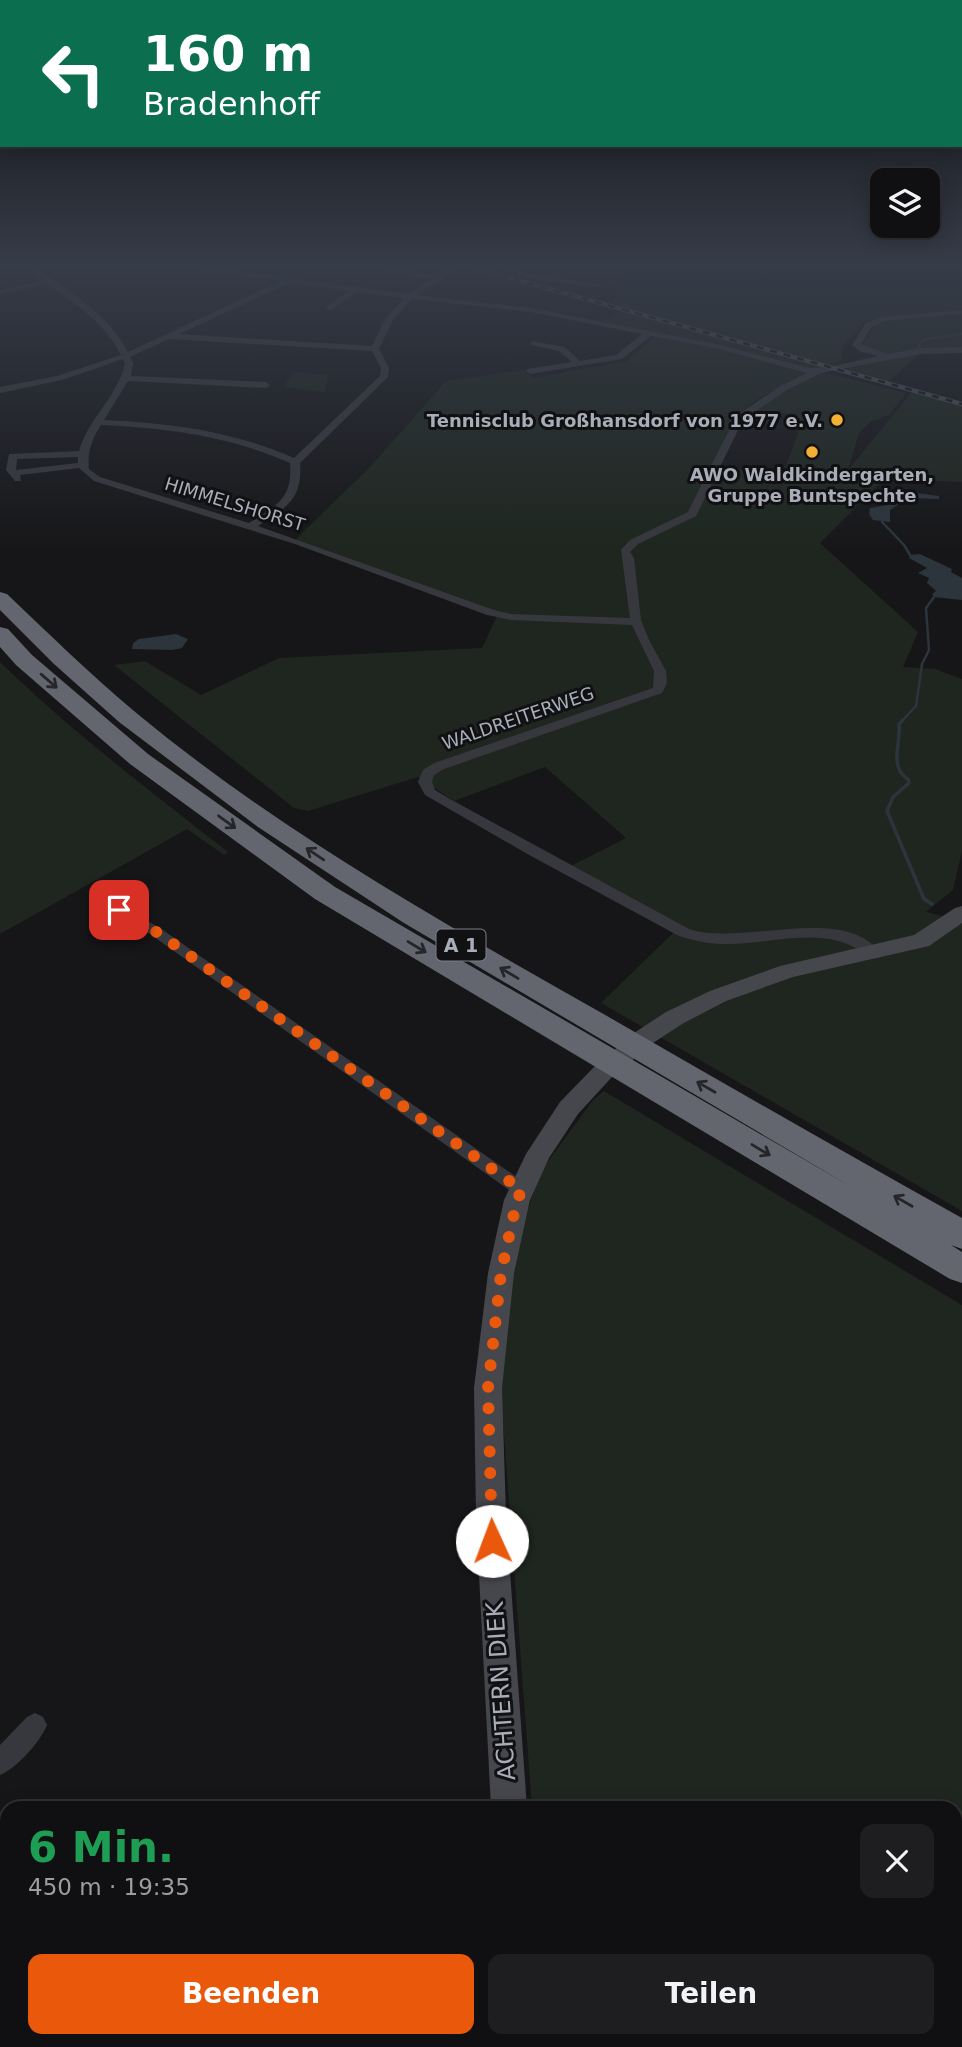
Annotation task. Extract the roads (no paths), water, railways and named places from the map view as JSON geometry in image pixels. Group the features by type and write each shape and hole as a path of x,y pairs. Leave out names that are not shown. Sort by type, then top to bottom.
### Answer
{"highway":[{"name":"A 1","path":"0,598 49,650 166,748 347,876 509,973 962,1235"},
{"name":"A 1","path":"0,634 24,660 139,759 325,893 962,1269"}],"main road":[{"name":"ACHTERN DIEK","path":"509,1801 491,1516 488,1388 501,1273 517,1200 543,1146 584,1092 622,1055 674,1018 718,996 788,971 874,954 921,941 962,913"}],"street":[{"path":"0,390 59,378 114,360"},
{"path":"83,459 99,422 125,378 129,363 127,360"},
{"path":"295,462 380,381 385,368 381,360"},
{"path":"574,360 579,364"},
{"path":"530,371 605,360"},
{"path":"762,360 795,369 820,370 872,360"},
{"name":"WALDREITERWEG","path":"820,370 782,389 739,418 692,514 634,542 625,552 629,558 634,622 647,649 662,670 663,681 658,690 439,766 428,773 425,782 430,792 556,865 691,935 724,940 826,933 865,943 874,954"},
{"path":"125,378 266,385"},
{"path":"0,381 15,387"},
{"path":"0,404 15,387"},
{"path":"99,422 211,432 257,445 295,462"},
{"path":"25,455 32,441"},
{"path":"25,455 83,459 15,476 10,457 25,455"},
{"name":"HIMMELSHORST","path":"83,459 84,470 107,483 326,551 491,613 511,617 634,622"},
{"path":"250,527 278,508 293,492 298,481 295,462"},
{"path":"119,910 155,931 522,1190"},
{"path":"0,1763 36,1725"}],"waterway":[{"path":"882,522 910,555"},
{"path":"901,722 916,706 922,664 929,650 926,608 934,597"},
{"path":"901,722 897,762 909,783 893,797 887,811 924,899 932,904"}],"railway":[{"path":"803,360 962,404"}],"place":[{"name":"Tennisclub Großhansdorf von 1977 e.V.","path":"837,420"},
{"name":"AWO Waldkindergarten, Gruppe Buntspechte","path":"812,452"}]}
